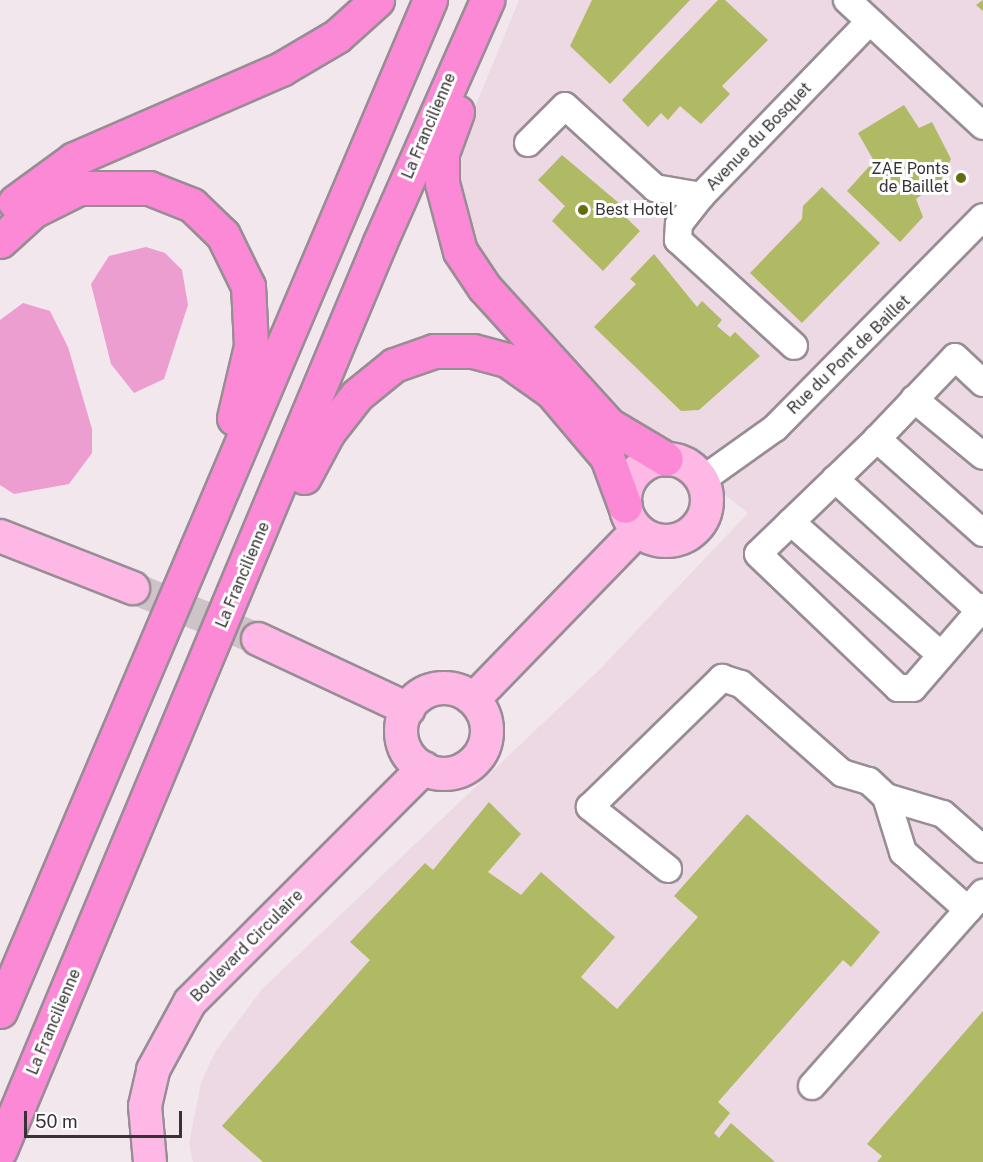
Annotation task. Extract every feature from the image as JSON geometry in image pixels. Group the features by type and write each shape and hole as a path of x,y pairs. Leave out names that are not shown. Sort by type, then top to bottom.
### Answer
{"highway":[{"path":"0,217 74,159 281,69 337,36 377,0"},
{"path":"0,1011 430,0"},
{"name":"La Francilienne","path":"0,1150 251,558 455,66 488,0"},
{"path":"455,66 465,90 442,153 442,183 460,251 484,287 609,425 666,459"},
{"path":"0,241 33,211 79,188 106,184 172,194 192,205 223,236 240,261 253,316 239,404 85,812"},
{"path":"251,558 285,518 328,432 357,394 394,365 434,351 473,351 507,360 536,378 607,457 631,518"}],"main road":[{"path":"474,699 631,518 634,473 645,463 666,459 689,465 702,480 706,512 689,534 662,541 631,518"},
{"path":"0,525 62,558"},
{"path":"0,536 62,558 132,588"},
{"path":"258,639 408,709"},
{"path":"433,689 455,689 474,699 487,724 482,751 463,769 437,773 424,768 405,748 401,734 408,709 433,689"},
{"name":"Boulevard Circulaire","path":"150,1162 145,1106 153,1070 190,1002 424,768"}],"street":[{"path":"847,0 983,126"},
{"name":"Avenue du Bosquet","path":"528,143 566,106 655,188 701,196 869,22"},
{"path":"701,196 679,224 678,240 794,346"},
{"name":"Rue du Pont de Baillet","path":"702,480 775,428 983,217"},
{"path":"835,479 981,609 913,688 898,687 758,554 835,479 877,439 955,357 983,383"},
{"path":"915,399 983,456"},
{"path":"877,439 983,533"},
{"path":"791,522 941,655"},
{"path":"668,869 590,807 722,678 741,684 842,773 869,781 886,797 943,814 983,849"},
{"path":"812,1086 975,902 903,852 886,797"}],"shaded area":[{"path":"519,0 983,0 983,1162 193,1162 189,1143 201,1083 215,1052 262,989 599,670 748,513 643,432 485,260 467,228 458,181 466,129"},
{"path":"146,247 165,253 182,270 188,305 164,379 134,393 111,364 91,284 109,256"},
{"path":"23,303 50,311 68,347 92,429 92,453 69,484 14,494 0,485 0,320"}],"building":[{"path":"592,0 690,0 610,84 570,46"},
{"path":"718,0 725,0 768,40 722,86 730,94 701,124 680,106 668,120 661,113 648,127 622,100"},
{"path":"983,0 983,11 976,5"},
{"path":"904,105 919,128 932,122 951,159 941,181 916,199 923,217 900,242 847,191 874,161 858,133"},
{"path":"562,155 620,204 616,208 640,231 603,271 552,221 565,206 538,180"},
{"path":"822,187 880,243 802,323 750,273 802,219 803,206"},
{"path":"654,254 697,307 702,301 722,320 717,326 730,337 735,332 760,356 699,410 681,411 594,327 636,284 630,279"},
{"path":"489,802 521,834 488,872 521,895 541,872 615,937 581,977 617,1009 698,917 674,896 747,814 880,932 851,967 843,960 718,1102 730,1113 714,1133 719,1138 731,1123 775,1162 263,1162 222,1126 370,960 350,942 425,863 433,870"},
{"path":"983,1011 983,1162 877,1162 882,1156 867,1144"}],"tunnel":[{"path":"133,588 258,639"}],"place":[{"name":"ZAE Ponts de Baillet","path":"961,178"},
{"name":"Best Hotel","path":"583,210"}]}
